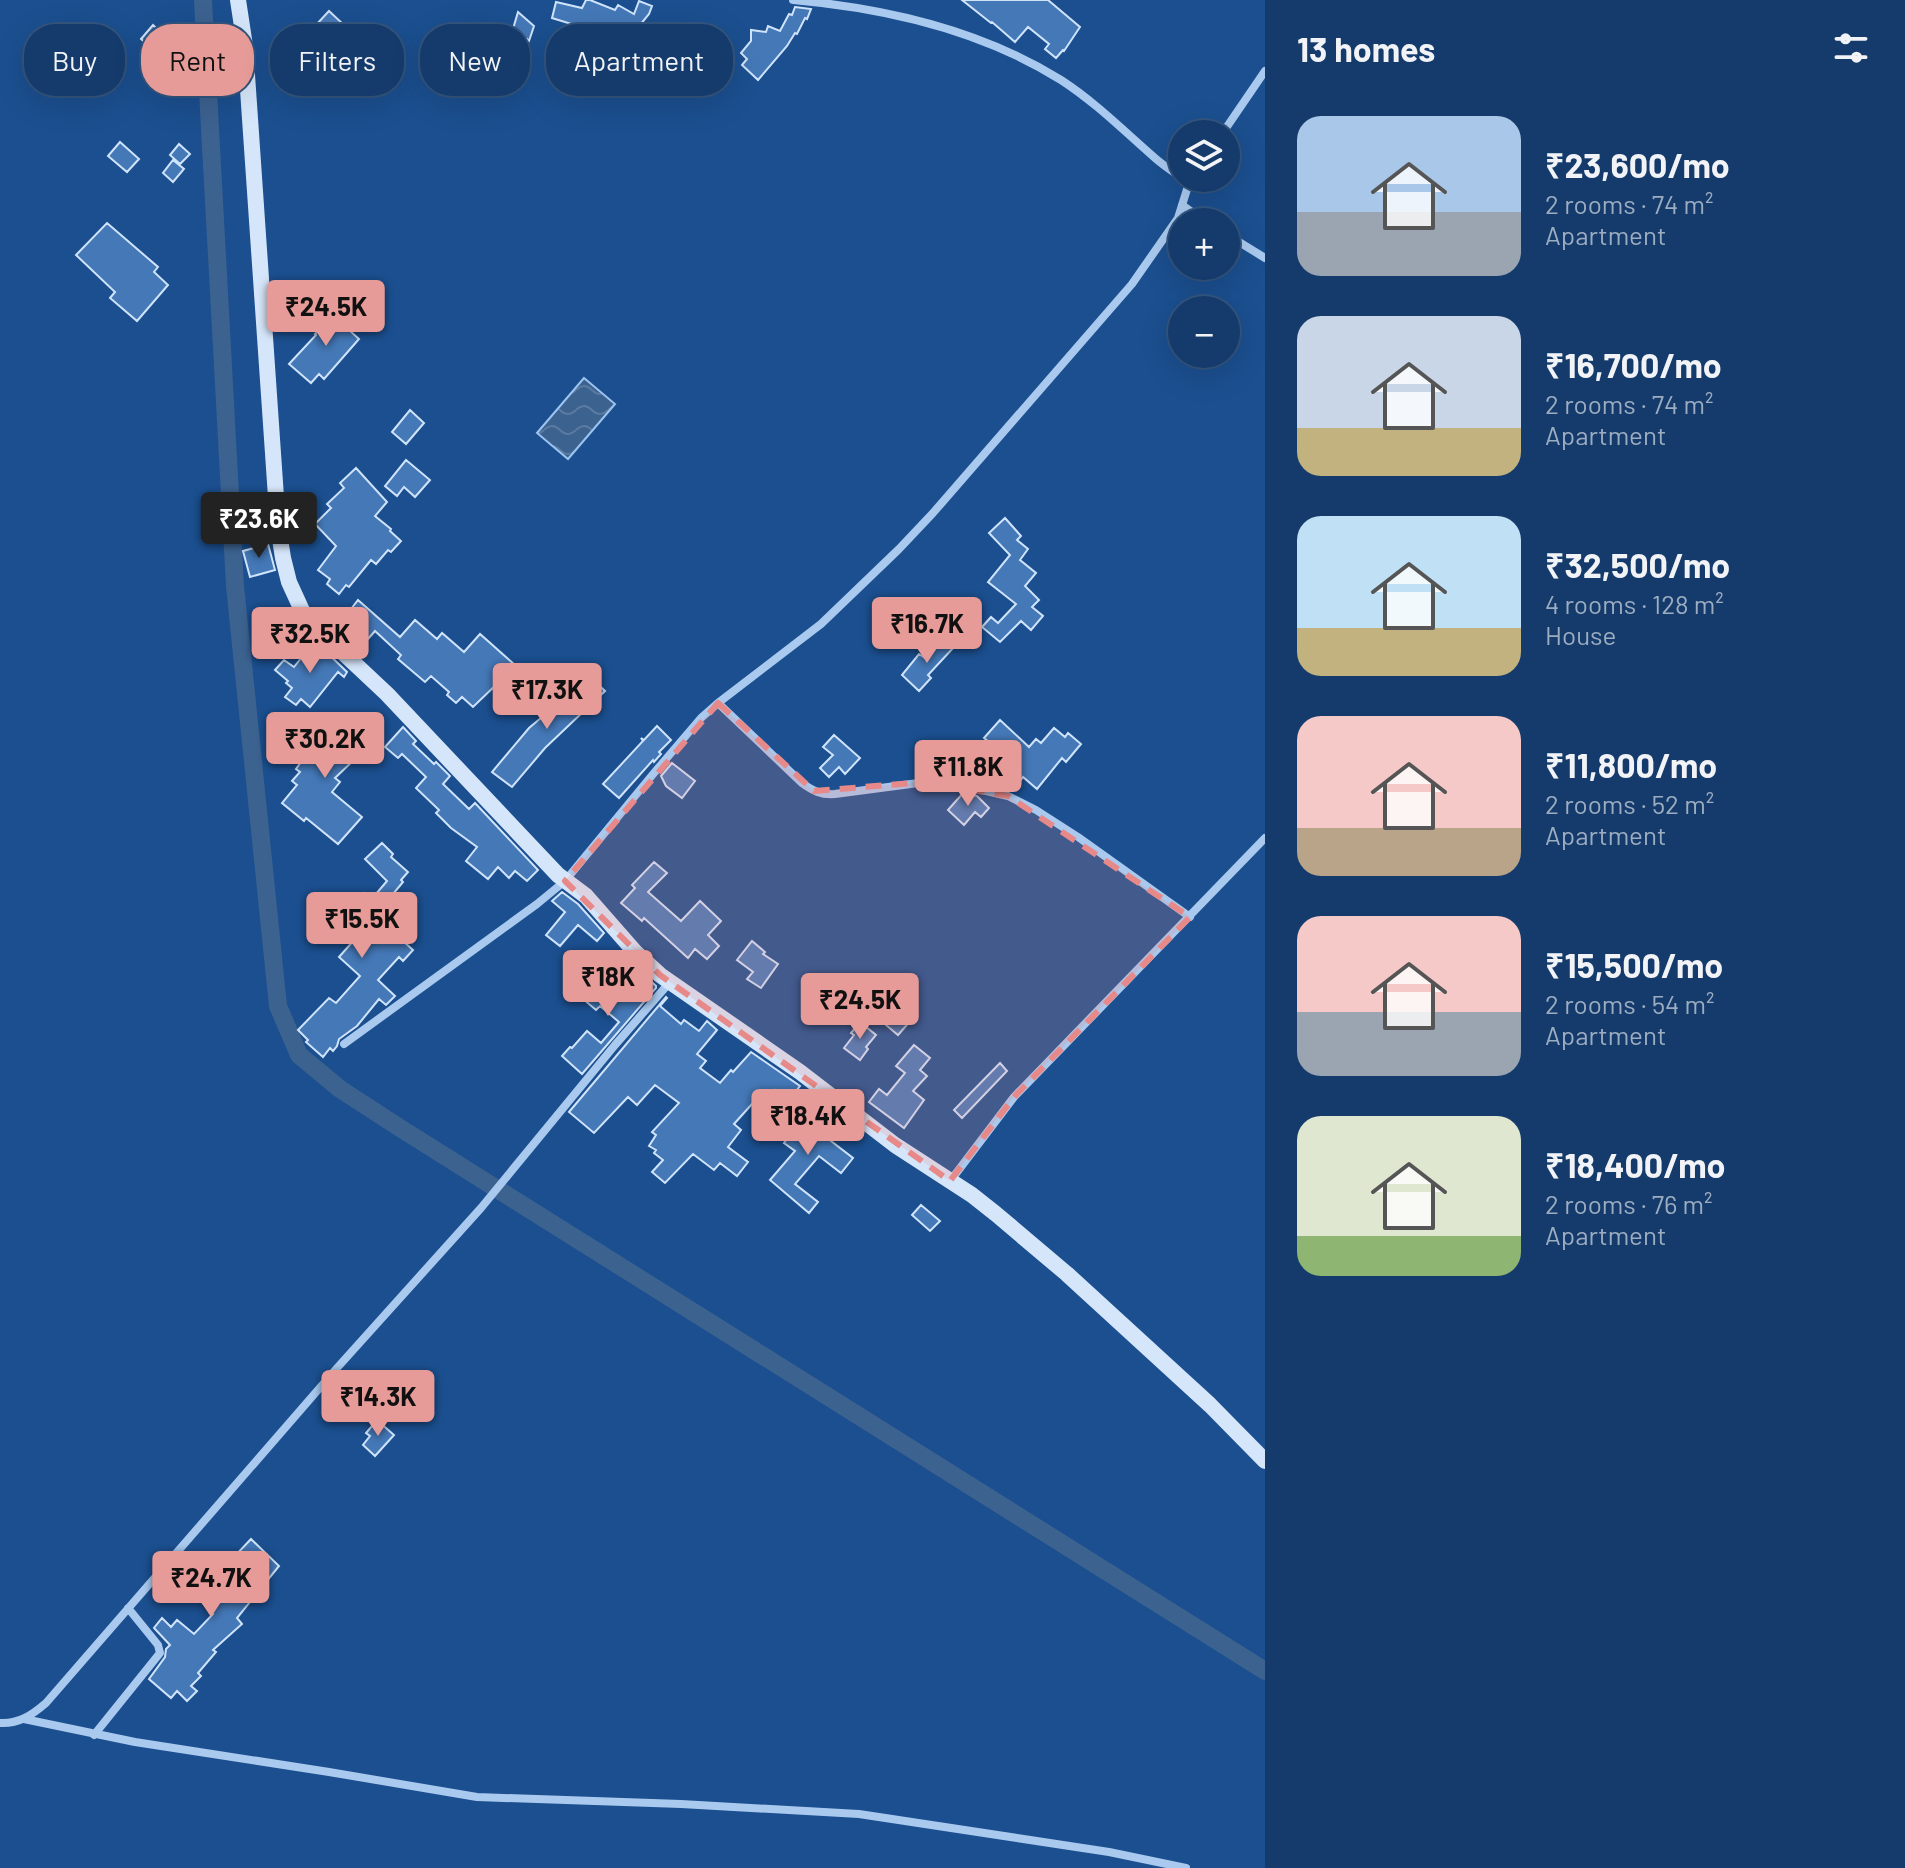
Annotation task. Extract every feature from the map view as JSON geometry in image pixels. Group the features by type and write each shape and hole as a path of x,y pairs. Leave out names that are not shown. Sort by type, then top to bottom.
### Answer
{"street":[{"path":"238,0 245,46 278,526 292,593 300,609 387,694 565,881 586,896 636,953 660,975 996,1214 1067,1274 1210,1405 1265,1461"},
{"path":"793,0 883,13 942,27 1000,49 1060,79 1168,166"},
{"path":"1232,120 1265,71"},
{"path":"344,1044 565,881 696,724 718,703 821,624 899,549 1132,284 1171,229 1187,192"},
{"path":"1182,205 1186,208"},
{"path":"1240,243 1265,258"},
{"path":"718,703 802,783 819,793 857,792 926,782 981,788 1008,796 1078,837 1190,917"},
{"path":"950,1181 1014,1097 1265,838"},
{"path":"0,1723 24,1719 46,1703 337,1368 481,1208 670,982"},
{"path":"94,1735 160,1653 158,1645 128,1608"},
{"path":"24,1719 94,1735 477,1797 859,1814 1109,1852 1186,1868"}],"highlighted area":[{"path":"718,703 814,791 926,782 1008,796 1190,917 1014,1097 950,1181 660,975 565,881"}],"water":[{"path":"584,378 615,404 568,459 537,433"}],"building":[{"path":"586,0 615,10 618,5 634,14 639,1 652,6 641,24 572,24 552,18 556,2 582,8"},
{"path":"962,0 1048,0 1080,27 1056,58 1045,49 1049,44 1028,27 1015,42"},
{"path":"795,7 811,9 807,19 758,80 742,65 747,59 741,53 751,41 751,30 766,32 768,26 780,31"},
{"path":"329,11 343,24 317,24"},
{"path":"518,12 534,26 530,38 530,24 514,24"},
{"path":"120,142 139,159 127,172 108,156"},
{"path":"179,144 190,154 180,164 170,155"},
{"path":"173,160 184,169 173,182 163,173"},
{"path":"107,223 158,267 154,272 168,285 137,321 110,298 115,292 76,255"},
{"path":"341,309 356,322 349,330 359,339 324,379 319,374 311,383 289,364 331,316 333,318"},
{"path":"410,410 424,423 406,444 392,432"},
{"path":"406,460 430,480 415,497 404,487 397,496 385,486"},
{"path":"356,468 387,502 375,516 401,541 376,564 371,560 349,587 346,585 339,594 327,584 330,579 318,570 336,546 315,524 331,508 327,504 344,488 340,483"},
{"path":"1005,518 1021,536 1017,540 1028,549 1020,560 1036,573 1025,586 1039,600 1032,607 1043,616 1031,630 1021,621 1000,642 982,627 991,617 998,623 1016,604 988,582 1010,555 989,533"},
{"path":"268,544 275,570 250,577 243,551"},
{"path":"358,600 400,637 415,620 437,639 442,633 464,652 480,634 515,665 473,707 462,697 456,703 431,676 425,682 398,659 401,655 375,631 367,640 350,626 359,616 351,609"},
{"path":"944,638 954,647 928,675 931,678 919,691 902,675 919,654 925,658"},
{"path":"320,646 347,672 344,677 338,672 310,707 301,699 296,705 285,697 292,688 286,683 288,681 275,670 284,660 294,667 310,647 315,651"},
{"path":"587,674 605,691 545,748 512,787 492,772 529,728 572,692"},
{"path":"1000,720 1029,747 1036,739 1041,743 1054,728 1065,737 1068,733 1081,744 1066,762 1062,758 1037,789 1023,777 1020,781 1016,778 1007,788 986,770 975,781 961,778 959,776 989,742 984,738"},
{"path":"339,725 355,737 365,729 377,743 335,778 340,782 332,792 362,817 338,844 282,803 297,785 292,781 300,772 296,769 301,762 282,746 293,733 312,749 324,734 330,738"},
{"path":"657,726 671,740 619,798 603,784 643,741 641,738 644,740"},
{"path":"403,727 416,741 413,744 450,776 443,784 469,809 475,803 538,870 527,881 515,871 509,878 498,867 488,879 466,861 477,847 451,828 436,813 439,810 416,788 426,777 402,754 398,758 385,747"},
{"path":"834,735 860,758 845,774 839,767 829,777 820,768 833,755 823,747"},
{"path":"672,763 695,781 682,798 666,786 661,776"},
{"path":"963,793 977,796 989,808 981,817 975,812 964,825 948,810"},
{"path":"382,843 393,854 391,857 408,872 378,912 384,917 381,921 413,950 403,961 399,957 378,980 395,996 386,1005 379,999 357,1026 339,1039 333,1051 330,1048 323,1057 298,1030 329,998 336,1003 360,976 339,957 356,938 338,923 364,893 371,900 387,881 365,859"},
{"path":"654,862 667,873 648,892 681,921 700,901 721,921 708,935 719,946 707,959 695,949 688,958 644,918 642,921 621,903 635,888 632,885"},
{"path":"562,892 578,904 604,933 597,941 578,925 560,946 546,935 565,912 552,901"},
{"path":"752,941 765,952 763,954 778,964 761,988 747,979 753,972 737,960"},
{"path":"643,974 656,988 582,1074 562,1056 587,1031 601,1043 619,1022 600,1006 596,1010 583,999 602,979 623,997"},
{"path":"666,997 660,1006 681,1024 684,1020 699,1031 707,1021 717,1030 697,1054 706,1061 700,1068 720,1083 751,1052 800,1086 788,1101 775,1090 768,1100 761,1094 734,1124 741,1130 728,1147 748,1162 737,1176 720,1163 714,1170 693,1154 665,1183 652,1172 663,1160 649,1146 656,1135 652,1132 679,1103 655,1085 637,1105 628,1097 594,1133 569,1112"},
{"path":"894,1004 912,1019 898,1035 880,1020"},
{"path":"860,1022 876,1035 860,1060 844,1048"},
{"path":"914,1045 930,1058 920,1070 927,1076 913,1091 924,1100 904,1128 869,1102 879,1089 887,1095 905,1073 896,1066"},
{"path":"1000,1063 1007,1071 962,1118 954,1110"},
{"path":"811,1106 826,1117 818,1131 853,1158 841,1173 819,1156 795,1184 818,1202 809,1213 770,1180 795,1151 784,1143"},
{"path":"921,1205 940,1221 930,1231 912,1215"},
{"path":"377,1420 394,1435 375,1456 363,1445 370,1436 366,1433"},
{"path":"251,1539 279,1566 237,1618 242,1624 213,1650 216,1652 191,1686 197,1691 187,1701 177,1691 171,1698 149,1679 170,1645 154,1628 162,1618 171,1627 177,1620 194,1634 213,1614 178,1577 183,1570 206,1589 231,1553 235,1556"}],"waterway":[{"path":"203,0 235,586 278,1006 299,1055 340,1089 400,1128 1265,1671"}]}
